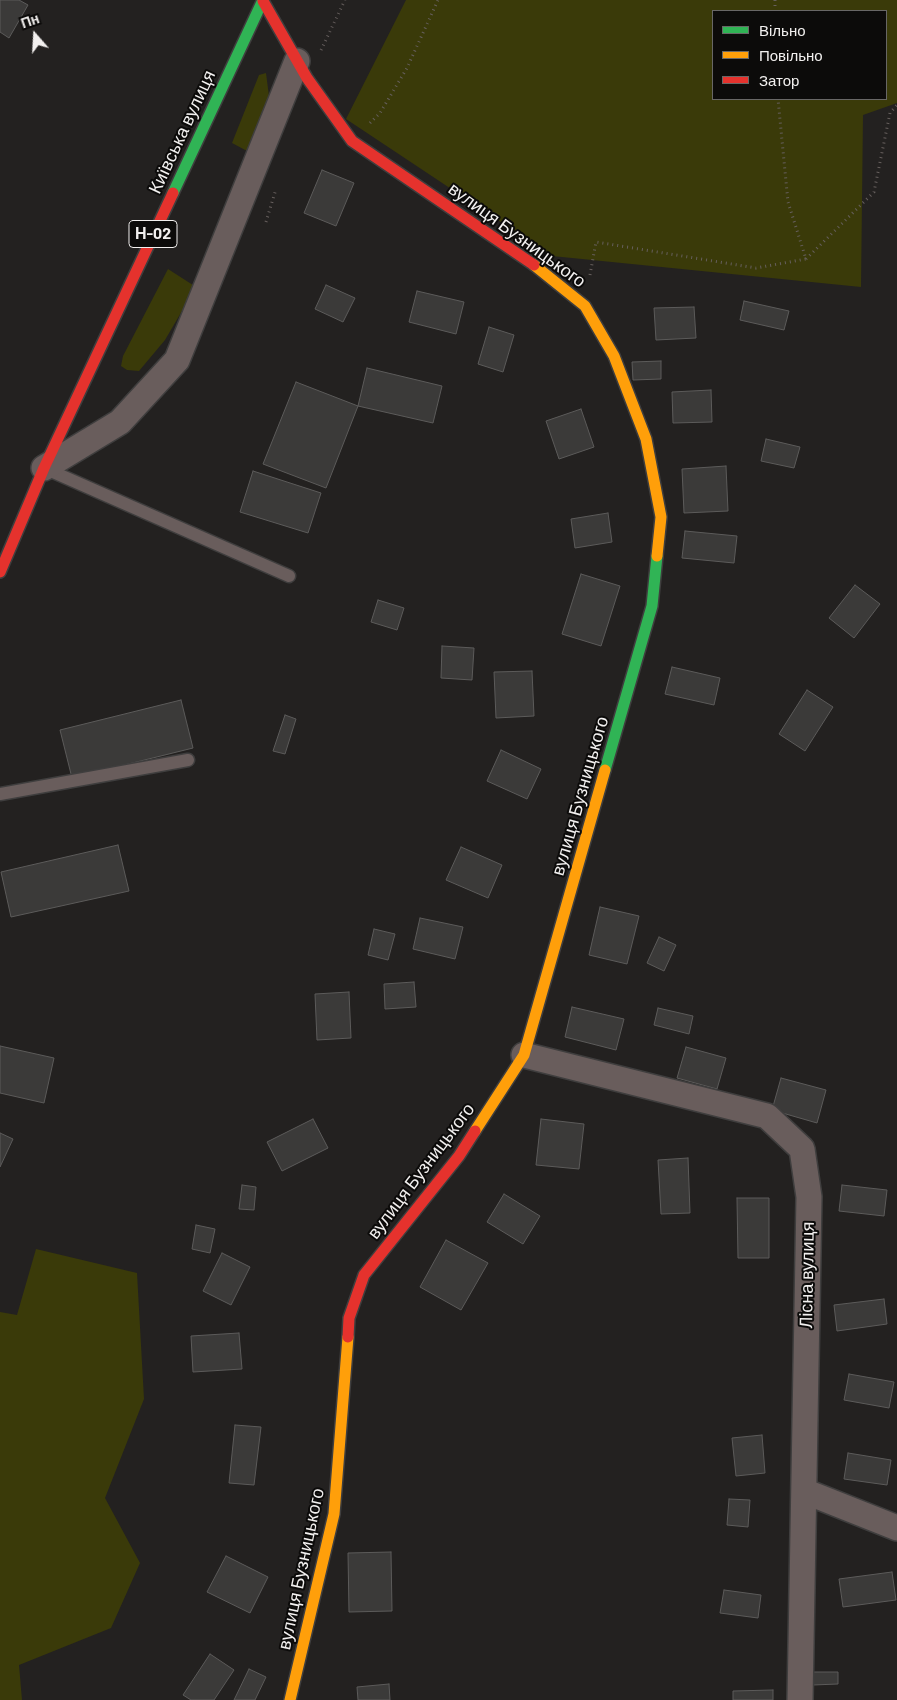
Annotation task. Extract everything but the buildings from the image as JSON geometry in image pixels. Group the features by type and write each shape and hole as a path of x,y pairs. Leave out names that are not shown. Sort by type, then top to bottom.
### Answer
{"street":[{"name":"вулиця Бузницького","path":"263,0 297,61 352,141 546,273 585,306 614,356 646,439 661,517 652,606 524,1054 459,1156 364,1275 349,1318 334,1514 290,1700"},
{"name":"Київська вулиця","path":"44,468 263,0"},
{"path":"44,468 120,422 177,360 297,61"},
{"name":"Н-02","path":"0,572 44,468"},
{"name":"Лісна вулиця","path":"524,1054 767,1116 802,1149 809,1198 800,1700"},
{"path":"804,1491 897,1528"}],"lane":[{"path":"44,468 289,576"},
{"path":"0,794 188,760"}],"path":[{"path":"352,141 380,113 407,68 438,0"},
{"path":"778,100 788,202 806,259"},
{"path":"585,306 596,242 756,268 806,259 874,192 890,113 897,105"}],"shaded area":[{"path":"406,0 897,0 897,103 863,115 861,287 552,256 346,119"},
{"path":"266,73 270,104 266,161 232,143 259,75"},
{"path":"168,269 196,287 165,340 139,371 127,370 121,366 123,356"},
{"path":"36,1249 137,1273 144,1399 105,1498 140,1563 111,1628 19,1665 22,1700 0,1700 0,1312 17,1315"}],"traffic: fast":[{"path":"173,193 263,0"},
{"path":"605,770 652,606 657,556"}],"traffic: slow":[{"path":"534,265 585,306 614,356 646,439 661,517 657,556"},
{"path":"475,1131 524,1055 605,770"},
{"path":"290,1700 334,1514 348,1337"}],"traffic: jam":[{"path":"263,1 307,78 352,141 534,265"},
{"path":"0,572 44,468 173,193"},
{"path":"348,1337 349,1318 364,1275 459,1156 475,1131"}]}
